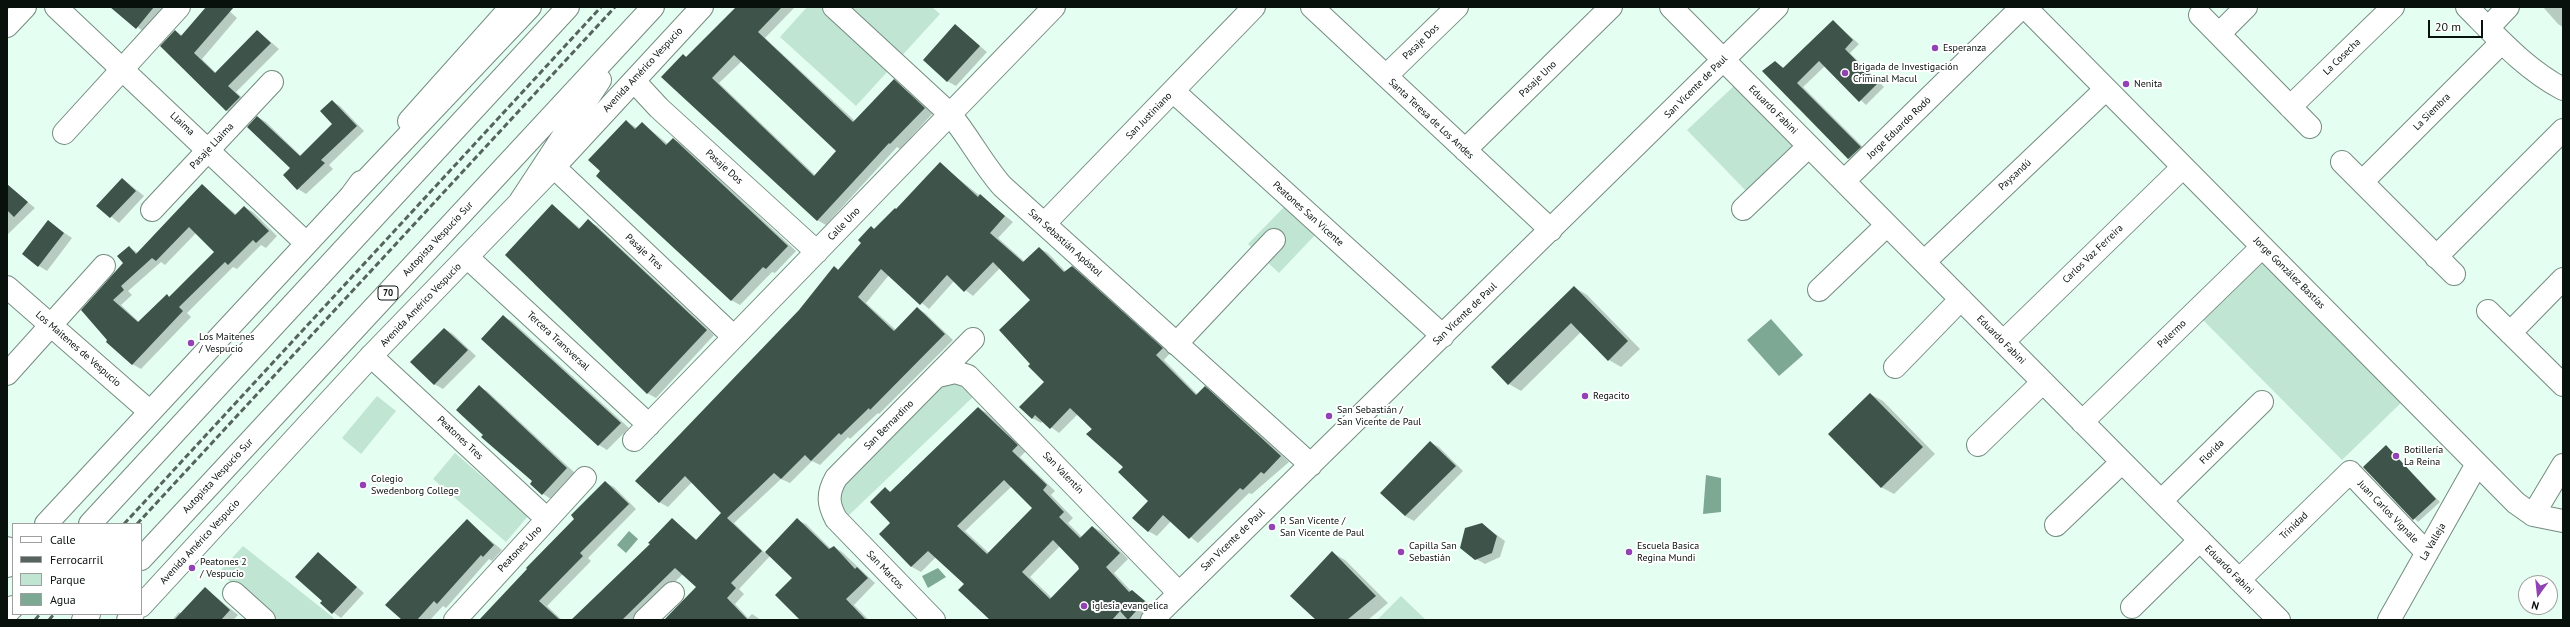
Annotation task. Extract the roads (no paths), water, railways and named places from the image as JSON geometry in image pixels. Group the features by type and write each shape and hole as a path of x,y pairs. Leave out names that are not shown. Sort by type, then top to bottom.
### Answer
{"main road":[{"path":"7,26 25,7"},
{"name":"Llaima","path":"56,7 306,243"},
{"path":"64,133 179,7"},
{"path":"350,197 389,144 511,7"},
{"path":"47,523 306,243 530,7"},
{"path":"91,523 568,7"},
{"name":"Autopista Vespucio Sur","path":"142,558 653,7"},
{"name":"Avenida Américo Vespucio","path":"142,605 371,356 554,167 702,7"},
{"name":"San Sebastián Apóstol","path":"834,7 950,114 966,134 988,170 1002,186 1310,465"},
{"name":"Calle Uno","path":"634,440 1054,7"},
{"name":"San Justiniano","path":"1044,224 1254,7"},
{"name":"Santa Teresa de Los Andes","path":"1312,7 1550,230"},
{"name":"Pasaje Dos","path":"1386,76 1457,7"},
{"name":"Pasaje Uno","path":"1465,150 1611,7"},
{"name":"Eduardo Fabini","path":"1671,7 2279,620"},
{"name":"San Vicente de Paul","path":"1152,620 1777,7"},
{"name":"Jorge González Bastías","path":"2024,7 2516,503 2533,515 2563,521"},
{"name":"Jorge Eduardo Rodó","path":"1844,181 2024,7"},
{"path":"2219,34 2246,7"},
{"name":"La Cosecha","path":"2290,107 2393,7"},
{"path":"2467,7 2535,72 2561,92"},
{"name":"La Siembra","path":"2362,182 2495,35 2508,7"},
{"path":"2200,15 2310,127"},
{"path":"521,200 635,26"},
{"name":"Pasaje Dos","path":"634,81 659,108 817,252"},
{"name":"Pasaje Llaima","path":"152,210 272,82"},
{"name":"Paysandú","path":"1924,262 2106,89"},
{"name":"Peatones San Vicente","path":"1173,91 1443,336"},
{"path":"2436,257 2563,130"},
{"path":"1744,209 1809,146"},
{"path":"2342,162 2454,274"},
{"name":"Pasaje Tres","path":"554,167 734,337"},
{"name":"Carlos Vaz Ferreira","path":"2004,342 2183,167"},
{"path":"1819,290 1887,225"},
{"path":"1176,344 1274,240"},
{"name":"Palermo","path":"2082,422 2262,247"},
{"name":"Tercera Transversal","path":"467,257 649,425"},
{"path":"7,374 104,266"},
{"path":"2510,333 2563,279"},
{"name":"Los Maitenes de Vespucio","path":"7,287 150,411"},
{"path":"1895,367 1961,299"},
{"path":"2488,311 2563,385"},
{"name":"San Bernardino","path":"836,519 830,508 828,497 836,478 973,339"},
{"name":"Peatones Tres","path":"371,356 547,519"},
{"name":"San Valentín","path":"938,376 955,372 968,376 1179,593"},
{"path":"1978,445 2043,382"},
{"name":"Florida","path":"2161,502 2262,402"},
{"path":"2056,526 2122,462"},
{"name":"La Valleja","path":"2389,620 2478,464"},
{"path":"2533,515 2563,464"},
{"name":"Juan Carlos Vignale","path":"2350,472 2427,553"},
{"name":"Trinidad","path":"2239,580 2350,472"},
{"name":"Peatones Uno","path":"455,620 585,478"},
{"name":"San Marcos","path":"836,519 934,620"},
{"path":"2132,607 2200,540"},
{"path":"234,593 264,620"},
{"path":"645,620 673,593"}],"water":[{"path":"1771,319 1803,355 1779,376 1747,340"},
{"path":"1706,475 1721,478 1721,512 1703,514"},
{"path":"629,531 638,539 626,553 617,545"},
{"path":"938,568 946,577 928,588 922,576"}],"railway":[{"path":"125,523 601,7"},
{"path":"138,523 615,7"},
{"path":"35,620 39,615"},
{"path":"49,620 53,615"}],"place":[{"name":"Esperanza","path":"1935,48"},
{"name":"Brigada de Investigación Criminal Macul","path":"1845,73"},
{"name":"Nenita","path":"2126,84"},
{"name":"Los Maitenes / Vespucio","path":"191,343"},
{"name":"Regacito","path":"1585,396"},
{"name":"San Sebastián / San Vicente de Paul","path":"1329,416"},
{"name":"Botillería La Reina","path":"2396,456"},
{"name":"Colegio Swedenborg College","path":"363,485"},
{"name":"P. San Vicente / San Vicente de Paul","path":"1272,527"},
{"name":"Capilla San Sebastián","path":"1401,552"},
{"name":"Escuela Basica Regina Mundi","path":"1629,552"},
{"name":"Peatones 2 / Vespucio","path":"192,568"},
{"name":"iglesia evangelica","path":"1084,606"}]}
